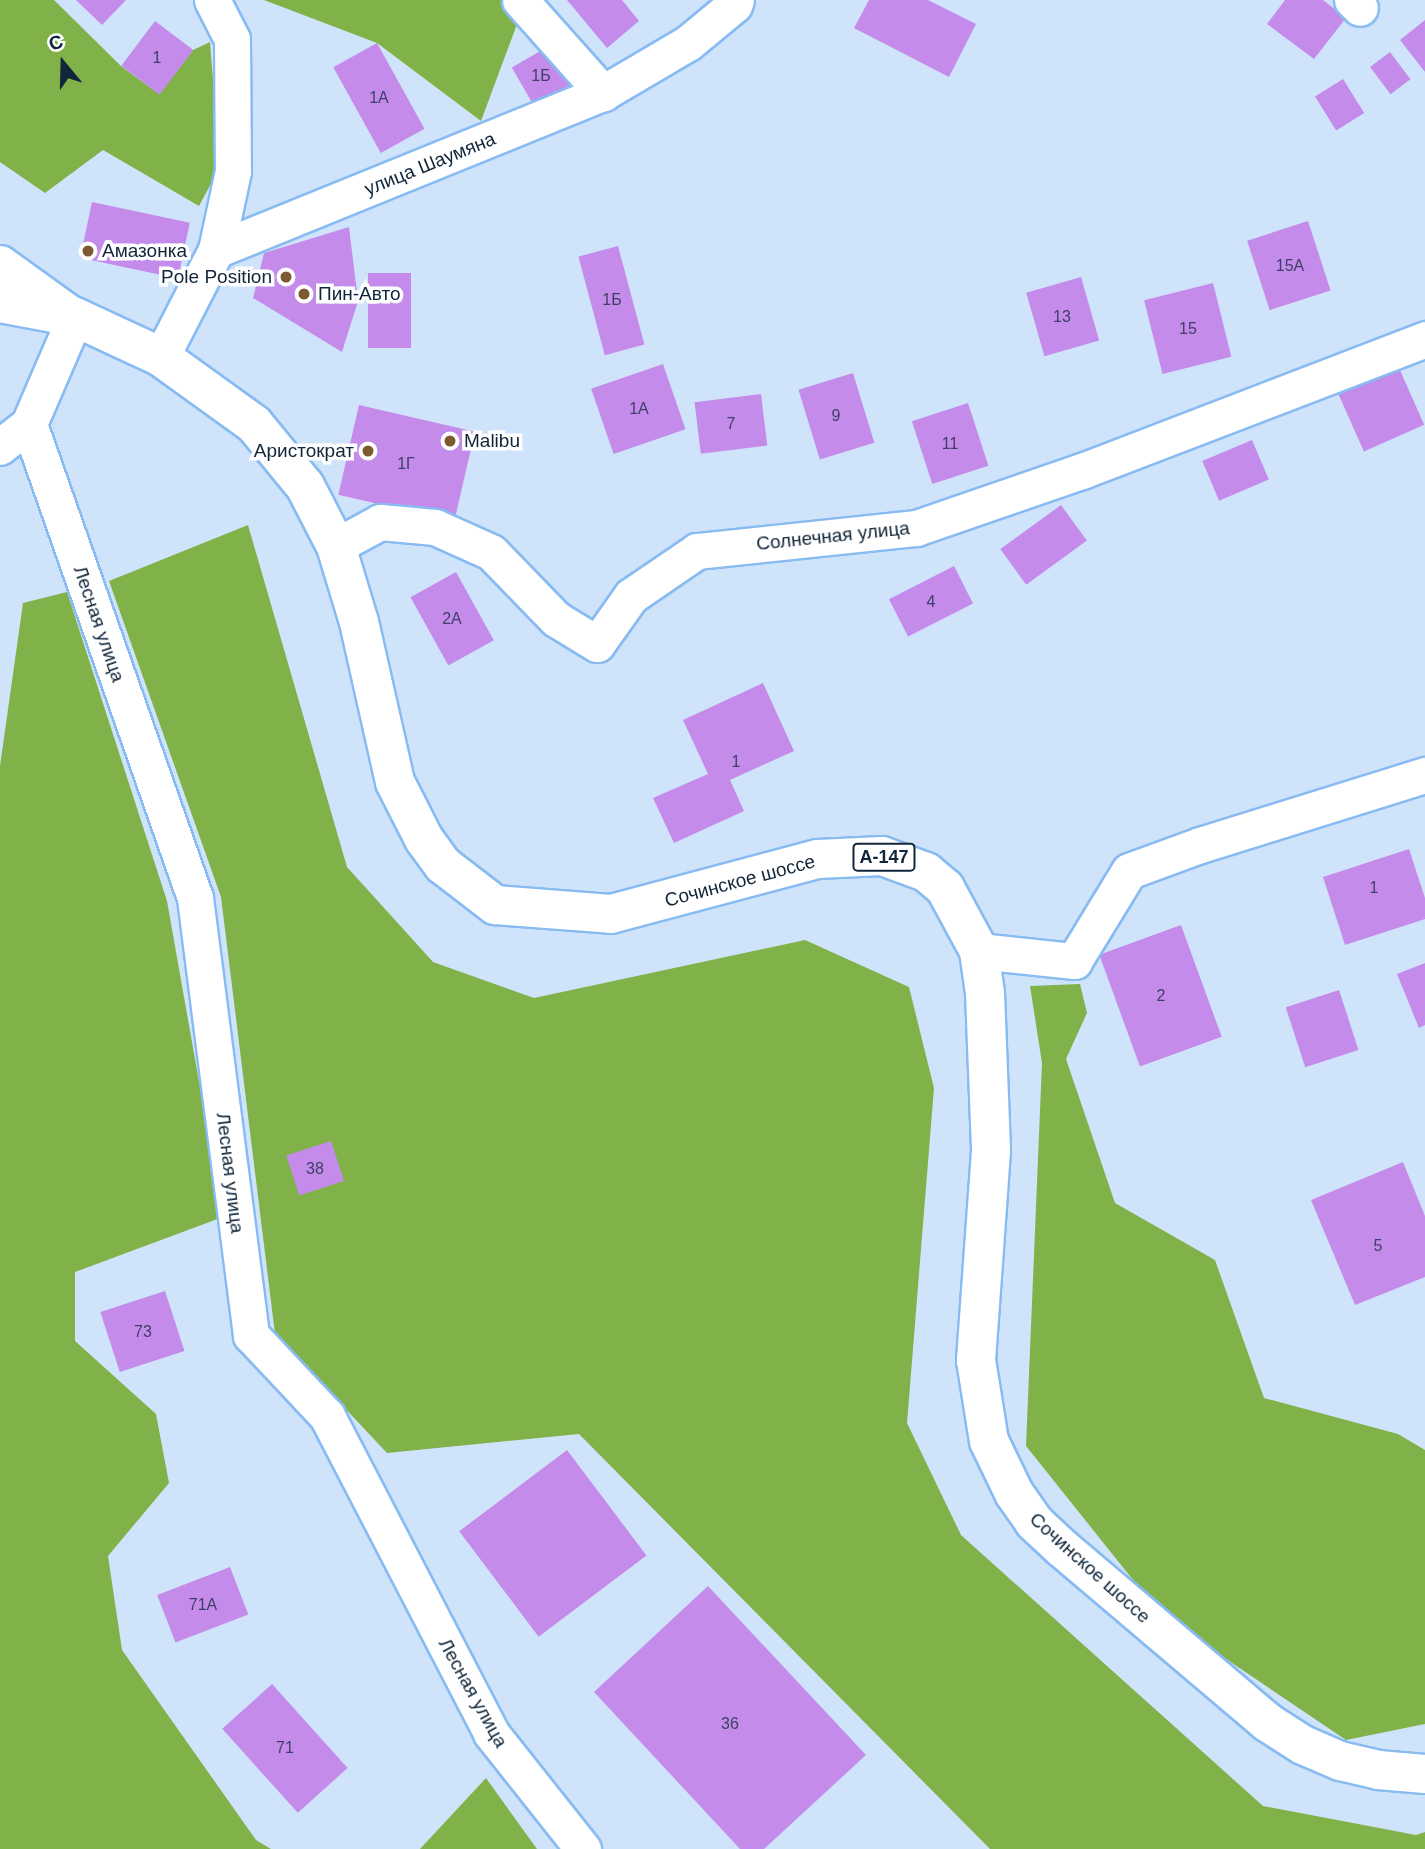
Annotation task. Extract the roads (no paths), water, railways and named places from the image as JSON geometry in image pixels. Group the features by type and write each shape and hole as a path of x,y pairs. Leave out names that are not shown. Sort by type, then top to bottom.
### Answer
{"highway":[{"name":"Сочинское шоссе","path":"17,305 75,317 161,357 254,424 305,486 336,546 359,622 395,782 424,839 443,865 495,905 611,914 818,859 882,856 926,872 945,888 979,951 985,993 991,1151 976,1360 989,1441 1014,1493 1034,1522 1062,1548 1267,1722 1303,1745 1340,1760 1378,1770 1425,1774"}],"street":[{"path":"161,357 216,250 233,171 232,39 212,0"},
{"path":"520,0 603,93"},
{"name":"улица Шаумяна","path":"216,250 603,93 688,43 736,0"},
{"path":"0,263 75,317 29,424 0,447"},
{"name":"Солнечная улица","path":"336,546 380,522 435,527 491,552 556,620 597,644 631,596 697,551 916,528 1082,471 1425,339"},
{"name":"Лесная улица","path":"29,424 195,898 251,1335 327,1416 491,1733 583,1849"},
{"path":"979,951 1074,961 1129,871 1200,845 1425,775"}],"place":[{"name":"Амазонка","path":"88,251"},
{"name":"Pole Position","path":"286,277"},
{"name":"Пин-Авто","path":"304,294"},
{"name":"Malibu","path":"450,441"},
{"name":"Аристократ","path":"368,451"}]}
